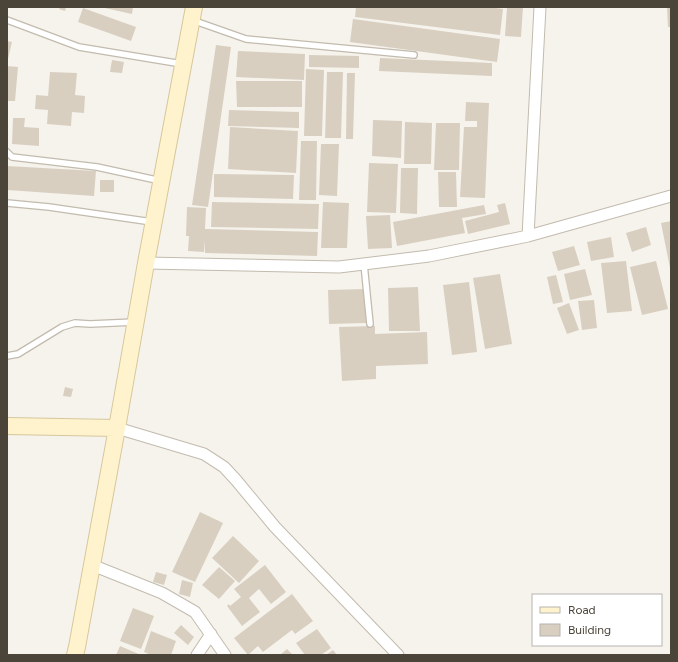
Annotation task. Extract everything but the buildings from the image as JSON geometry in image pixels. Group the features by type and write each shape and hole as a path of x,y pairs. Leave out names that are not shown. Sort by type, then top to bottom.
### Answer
{"main road":[{"path":"75,655 153,222 193,13"},
{"path":"7,426 117,428"}],"street":[{"path":"528,236 540,7"},
{"path":"146,263 339,266 429,256 528,236 671,196"},
{"path":"117,428 204,454 224,467 276,528 398,655"},
{"path":"92,566 162,593 195,612 225,655"},
{"path":"197,655 211,634"}],"lane":[{"path":"193,13 246,39 414,55"},
{"path":"7,20 79,46 183,64"},
{"path":"7,152 12,157 97,167 161,181"},
{"path":"7,203 49,207 153,222"},
{"path":"364,264 370,324"},
{"path":"7,356 18,354 62,327 75,323 90,324 136,322"}]}
